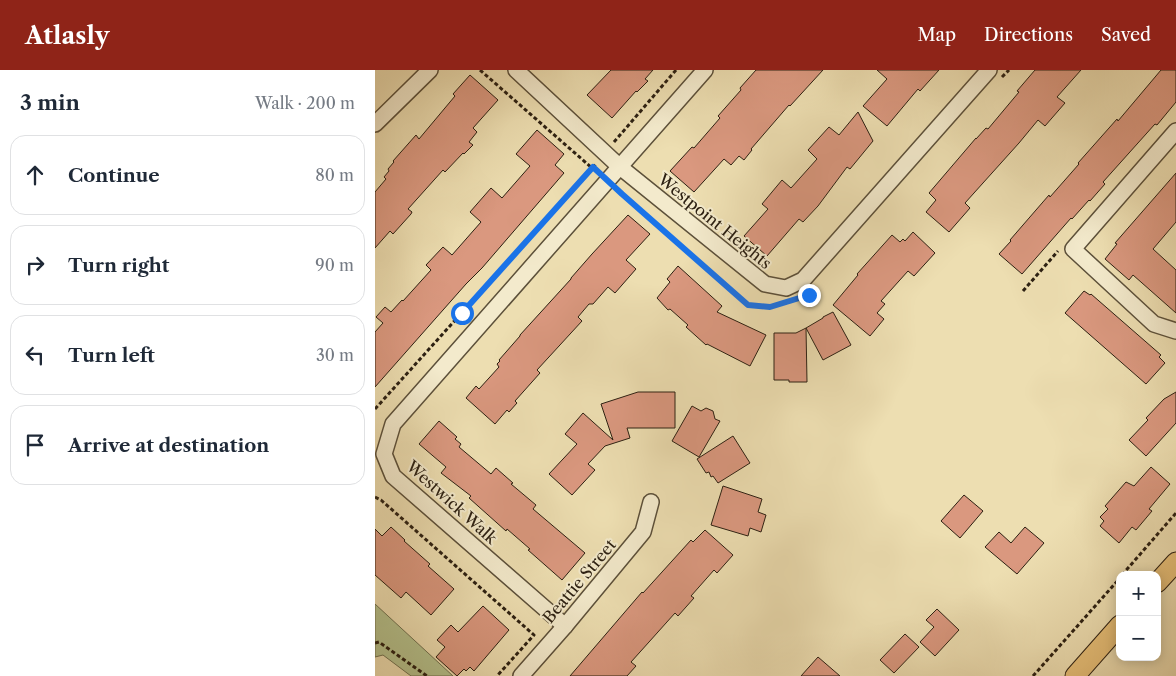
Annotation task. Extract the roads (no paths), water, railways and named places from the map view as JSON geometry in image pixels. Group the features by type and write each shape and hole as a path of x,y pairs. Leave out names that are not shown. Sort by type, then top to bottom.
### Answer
{"main road":[{"path":"1161,579 1176,562"},
{"path":"1075,676 1116,630"}],"street":[{"path":"375,124 430,70"},
{"name":"Westpoint Heights","path":"517,70 620,167 765,284 786,288 803,280 996,74"},
{"name":"Westwick Walk","path":"565,626 393,476 384,454 393,424 705,70"},
{"path":"1176,131 1073,249 1154,324 1176,331"},
{"name":"Beattie Street","path":"521,676 643,532 651,502"}]}
